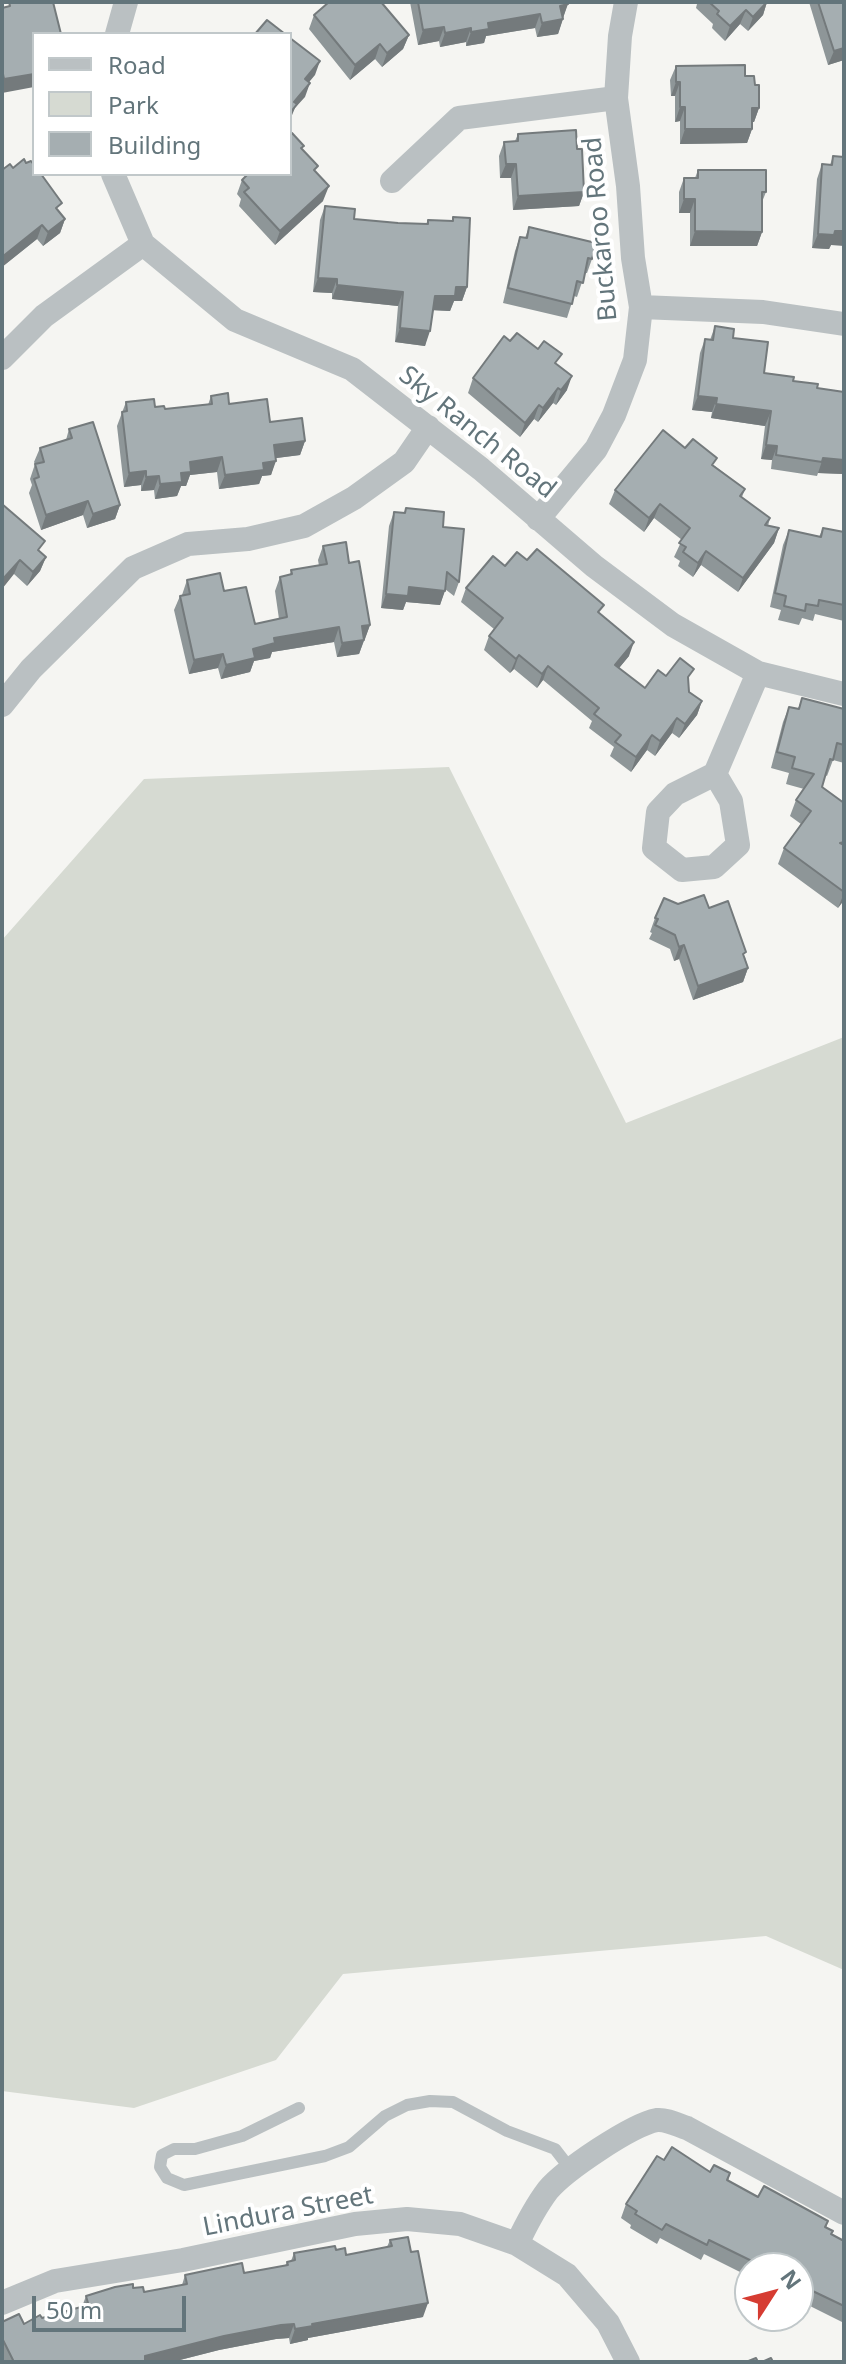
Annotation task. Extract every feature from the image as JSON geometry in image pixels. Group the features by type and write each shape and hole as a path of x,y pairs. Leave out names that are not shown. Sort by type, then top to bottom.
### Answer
{"street":[{"path":"118,32 126,2"},
{"name":"Buckaroo Road","path":"538,519 596,449 614,415 635,360 641,307 616,98 620,36 626,2"},
{"path":"392,181 459,118 616,98"},
{"name":"Sky Ranch Road","path":"114,176 143,244 235,320 352,369 481,469 594,566 673,625 758,673 844,694"},
{"path":"2,358 44,316 143,244"},
{"path":"641,307 763,312 844,324"},
{"path":"2,705 31,669 133,568 188,544 248,539 304,526 354,498 404,462 428,427"},
{"path":"715,774 758,673"},
{"path":"517,2244 529,2217 550,2188 627,2131 660,2119 687,2128 844,2213"},
{"name":"Lindura Street","path":"2,2303 55,2281 183,2260 355,2224 407,2219 460,2224 517,2244 567,2275 608,2323 628,2362"}],"lane":[{"path":"299,2108 242,2136 195,2149 174,2149 162,2155 160,2167 167,2178 184,2185 301,2162 349,2147 385,2116 407,2105 430,2101 453,2102 507,2131 555,2149 572,2171"}],"green space":[{"path":"449,767 626,1123 844,1037 844,1970 766,1936 343,1974 276,2060 134,2108 2,2091 2,940 144,779"}],"building":[{"path":"9,2 53,2 60,32 32,32 32,74 4,79 2,8 10,6"},
{"path":"329,2 381,2 409,35 387,53 380,44 355,65 314,15"},
{"path":"418,2 568,4 560,6 563,19 542,23 540,14 488,23 489,29 471,32 471,28 445,33 444,27 423,30"},
{"path":"709,2 767,2 753,17 746,10 730,26"},
{"path":"818,2 844,2 844,48 834,51"},
{"path":"267,20 282,32 257,32"},
{"path":"292,40 320,61 305,79 310,83 294,102 297,104 292,110"},
{"path":"745,65 745,76 754,76 755,85 759,85 759,108 752,108 752,129 685,129 685,107 680,107 680,82 676,82 676,66"},
{"path":"576,130 577,149 582,149 584,192 518,196 516,164 506,164 504,142 518,141 518,134"},
{"path":"292,133 318,166 314,170 329,186 280,231 244,192 249,188 242,180 246,176 292,176"},
{"path":"833,156 844,157 844,231 835,231 834,235 818,234 822,164 832,165"},
{"path":"24,159 26,163 31,161 32,176 42,176 62,203 56,208 65,219 48,232 42,225 2,257 2,170 10,164 13,168"},
{"path":"698,170 766,170 766,192 762,192 762,232 695,231 695,199 684,199 684,178 698,178"},
{"path":"325,206 355,209 354,219 398,223 428,224 428,220 470,218 467,287 456,287 455,296 435,296 430,331 400,328 403,292 337,285 337,279 318,278"},
{"path":"529,227 596,243 592,259 588,258 583,283 577,281 572,304 508,288 520,237 527,238"},
{"path":"715,326 734,329 733,338 768,342 764,373 794,377 793,381 844,392 844,460 823,458 822,462 776,455 777,446 766,445 771,411 716,404 717,398 698,396 705,339 713,340"},
{"path":"517,333 538,349 544,341 562,354 555,363 572,376 543,408 539,405 525,423 473,378 504,336 510,341"},
{"path":"228,393 229,404 267,399 270,422 302,418 305,441 274,445 276,461 263,463 264,470 225,475 222,457 190,462 191,472 181,473 182,482 160,484 159,476 146,477 146,471 129,473 122,412 127,411 126,402 154,399 155,407 164,406 165,409 212,404 211,396"},
{"path":"93,422 120,505 93,514 88,501 46,515 34,479 39,477 35,464 44,462 40,448 72,438 69,429"},
{"path":"663,430 685,448 693,439 717,458 712,465 745,489 740,496 770,518 765,525 779,528 743,578 706,551 698,563 683,552 686,547 679,543 690,528 660,504 649,518 615,490"},
{"path":"2,504 45,541 38,550 46,557 33,572 20,560 2,580"},
{"path":"406,508 444,512 443,527 464,529 459,582 447,572 445,591 409,587 408,596 386,594 394,512 405,513"},
{"path":"823,528 844,532 844,605 819,600 818,606 806,604 805,611 784,606 786,596 775,593 789,530 821,537"},
{"path":"346,542 349,563 359,561 370,625 362,626 364,640 342,643 339,627 274,638 275,643 253,649 255,658 226,665 223,654 194,660 180,596 190,594 187,580 220,573 224,591 246,587 255,624 287,617 280,577 292,574 291,570 327,564 323,546"},
{"path":"537,549 604,605 598,612 634,642 615,665 645,688 658,670 666,676 680,658 694,669 688,677 689,692 702,701 685,724 677,718 660,741 652,735 636,757 615,742 621,735 594,714 599,708 548,666 542,674 519,655 516,659 489,636 503,618 466,588 493,556 505,566 517,552 527,560"},
{"path":"802,698 844,709 844,745 837,743 822,787 844,803 844,842 840,843 844,845 844,892 784,848 811,811 796,800 814,774 792,768 795,757 777,752 789,707 799,709"},
{"path":"704,895 709,908 728,901 746,952 743,954 748,968 698,986 684,945 679,947 675,935 655,925 658,919 655,918 664,898 678,904"},
{"path":"672,2147 710,2172 714,2165 730,2173 727,2180 758,2197 764,2186 828,2221 825,2227 844,2241 844,2306 814,2292 814,2252 734,2252 709,2240 707,2245 666,2224 662,2230 635,2214 637,2211 626,2204 657,2156 664,2160"},
{"path":"408,2237 411,2252 418,2251 428,2303 295,2329 294,2324 281,2325 224,2336 145,2356 145,2362 14,2362 2,2338 2,2322 19,2314 24,2324 40,2315 42,2318 81,2307 88,2303 86,2296 115,2287 133,2284 133,2288 143,2287 144,2292 187,2284 185,2275 242,2263 244,2273 288,2265 287,2262 295,2260 294,2253 335,2246 336,2250 345,2248 346,2255 392,2246 390,2240"}]}
